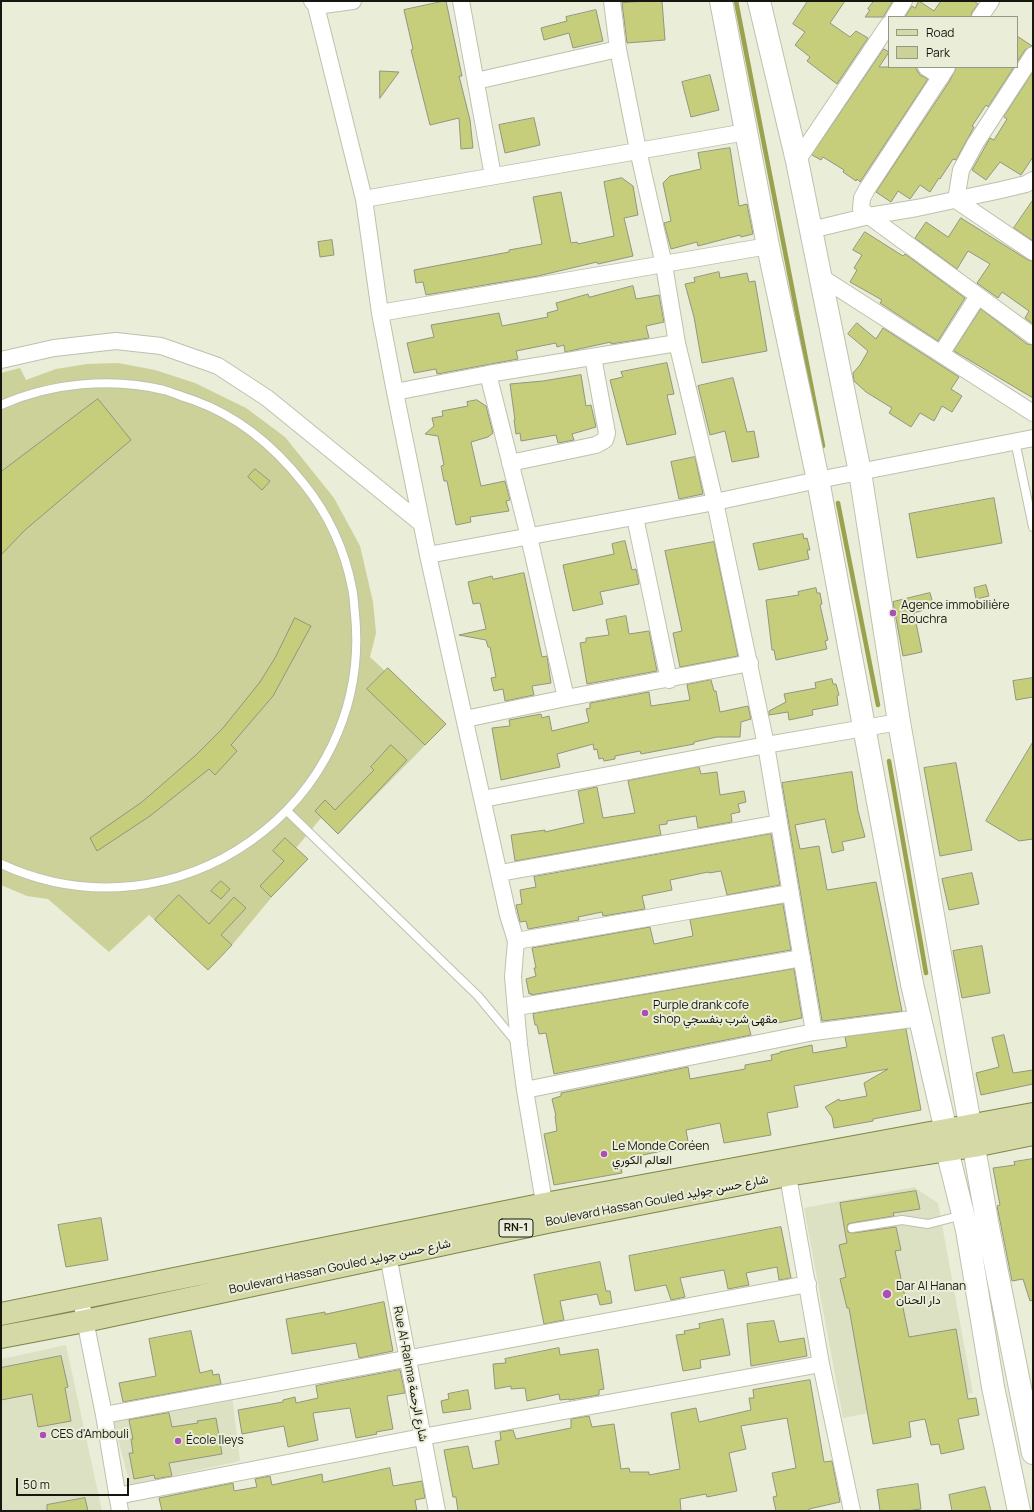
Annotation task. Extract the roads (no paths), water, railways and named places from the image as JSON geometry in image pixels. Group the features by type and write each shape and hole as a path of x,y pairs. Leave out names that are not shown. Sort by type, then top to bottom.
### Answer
{"main road":[{"path":"721,1 768,246 818,480 920,1018 963,1215 993,1387 1019,1511"},
{"path":"762,4 821,277 860,472 899,722 988,1227 1029,1417 1033,1453"},
{"name":"Boulevard Hassan Gouled شارع حسن جوليد","path":"1,1338 229,1291 386,1247 546,1213 972,1135 1033,1114"},
{"name":"Boulevard Hassan Gouled شارع حسن جوليد","path":"972,1135 1033,1134"},
{"name":"Boulevard Hassan Gouled شارع حسن جوليد","path":"1,1314 224,1269 386,1247"},
{"path":"224,1269 229,1291"}],"street":[{"path":"353,1 314,4 364,198 380,313 428,555 466,720 508,915 516,941 513,977 517,1007 519,1045 525,1090 546,1213"},
{"path":"461,1 493,176"},
{"path":"612,1 618,49 638,150 664,265 677,343 716,502 750,663 766,745 814,1032"},
{"path":"895,16 904,1"},
{"path":"981,16 991,1"},
{"path":"796,161 886,34"},
{"path":"476,81 618,49"},
{"path":"1018,67 1033,55"},
{"path":"930,68 944,72 867,189 862,198 861,209 1033,336"},
{"path":"956,200 961,170 1014,70"},
{"path":"364,198 746,132"},
{"path":"811,230 869,216 917,208 1001,190 1026,184 1033,180"},
{"path":"956,200 1033,252"},
{"path":"380,313 768,246"},
{"path":"821,277 1033,413"},
{"path":"941,354 978,296"},
{"path":"1,360 54,348 116,341 161,346 218,366 267,398 422,524"},
{"path":"395,392 488,374 677,343"},
{"path":"510,463 596,445 605,440 607,433 593,357"},
{"path":"488,374 529,537 566,698"},
{"path":"428,555 716,502 818,480 1033,438"},
{"path":"635,517 669,680"},
{"path":"466,720 566,698 669,680 750,663"},
{"path":"483,799 766,745 899,722"},
{"path":"500,873 779,823"},
{"path":"516,941 791,892"},
{"path":"517,1007 802,958"},
{"path":"525,1090 814,1032 920,1018"},
{"path":"786,1168 808,1284 821,1364 852,1511"},
{"name":"Rue Al-Rahma شارع الرحمة","path":"386,1247 437,1511"},
{"path":"104,1415 808,1284"},
{"path":"81,1298 104,1415 118,1503 422,1437 821,1364"}],"lane":[{"path":"1,405 21,396 68,385 116,383 163,390 209,406 250,430 287,462 317,500 339,542 352,589 357,637 352,684 339,730 317,773 287,811 251,842 210,866 164,881 117,888 69,885 22,874 1,864"},
{"path":"1015,441 1033,527"},
{"path":"287,811 478,996 519,1045"},
{"path":"852,1228 902,1220 928,1224 963,1215"}],"waterway":[{"path":"736,1 823,446"},
{"path":"838,503 878,705"},
{"path":"889,761 926,973"}],"place":[{"name":"Agence immobilière Bouchra","path":"893,613"},
{"name":"Purple drank cofe shop مقهى شرب بنفسجي","path":"645,1013"},
{"name":"Le Monde Coréen العالم الكوري","path":"604,1154"},
{"name":"Dar Al Hanan دار الحنان","path":"887,1294"},
{"name":"CES d'Ambouli","path":"43,1435"},
{"name":"École Ileys","path":"178,1441"}]}
